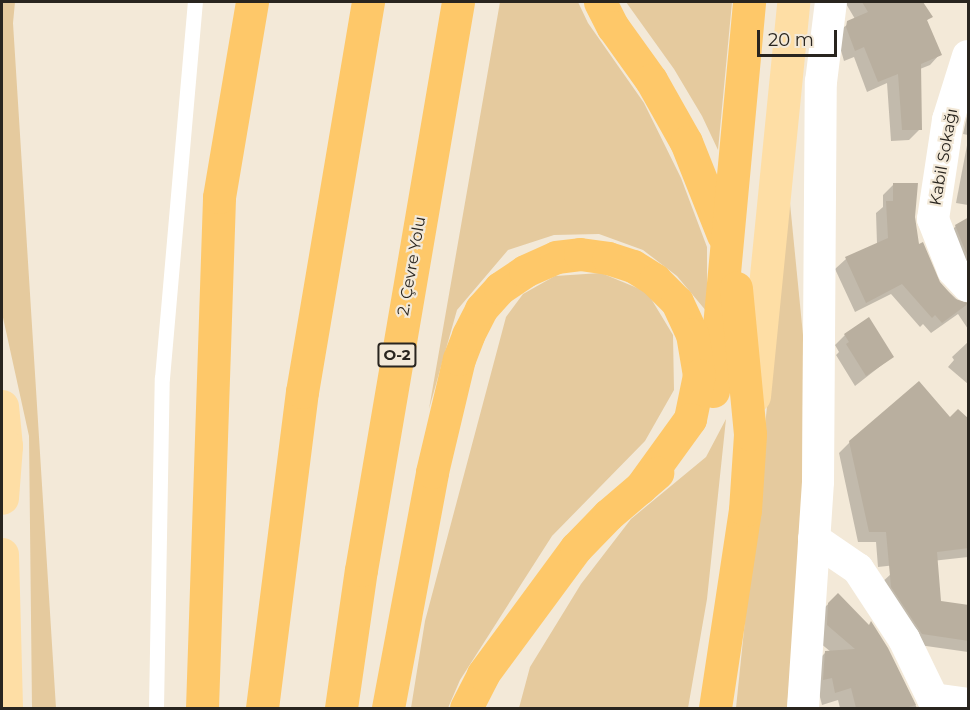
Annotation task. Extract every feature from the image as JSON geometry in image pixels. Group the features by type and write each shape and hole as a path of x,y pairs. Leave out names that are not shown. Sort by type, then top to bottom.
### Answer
{"highway":[{"path":"202,708 219,197 252,2"},
{"path":"261,708 302,392 368,2"},
{"name":"2. Çevre Yolu","path":"341,708 360,570 458,2"},
{"path":"600,2 613,27 651,80 686,142 721,227 738,296 750,434 745,510 715,708"},
{"path":"466,708 483,674 530,607 576,548 608,515 685,449 705,419 716,381 749,2"},
{"path":"387,708 432,472 459,358 481,309 500,288 525,271 556,257 580,254 608,258 633,266 655,280 677,302 692,334 699,375 690,420 640,488"},
{"path":"494,708 506,653 530,607"}],"main road":[{"path":"750,434 793,2"},
{"path":"2,406 6,446 2,498"},
{"path":"2,554 6,708"}],"street":[{"path":"803,708 818,482 821,82 831,2"},
{"name":"Kabil Sokağı","path":"969,56 948,120 933,219 953,270 969,286"},
{"path":"814,539 858,569 904,639 933,699 969,704"}],"lane":[{"path":"156,708 162,378 195,2"}],"shaded area":[{"path":"2,2 15,2 13,23 56,708 32,708 29,436 2,313"},
{"path":"500,2 578,2 588,23 644,103 681,178 707,247 707,312 677,276 643,250 599,234 554,235 508,250 457,310 429,409"},
{"path":"626,2 732,2 718,150 702,116 674,69"},
{"path":"789,193 803,335 802,539 787,708 736,708"},
{"path":"601,273 647,292 673,335 674,390 645,441 552,536 460,680 448,708 411,708 425,621 506,317 523,294 555,276"},
{"path":"726,419 707,599 688,708 519,708 530,667 581,584 631,519 706,457"}],"building":[{"path":"862,2 923,2 933,17 927,20 942,55 921,64 922,130 902,130 898,74 878,82 864,47 855,51 846,27 847,21 868,12"},
{"path":"893,183 918,183 915,217 919,244 923,242 940,282 955,299 969,303 942,323 935,315 932,318 902,284 866,303 845,257 888,238 886,201 893,201"},
{"path":"969,217 969,260 955,225"},
{"path":"869,317 894,357 866,376 846,344 849,342 844,334"},
{"path":"919,381 950,417 958,409 969,419 969,548 937,552 941,601 969,605 969,641 922,634 891,587 886,532 869,532 849,441"},
{"path":"838,593 869,625 871,621 888,648 916,705 905,708 856,708 851,688 835,693 832,678 823,680 825,651 855,649 827,625 828,603"}]}
